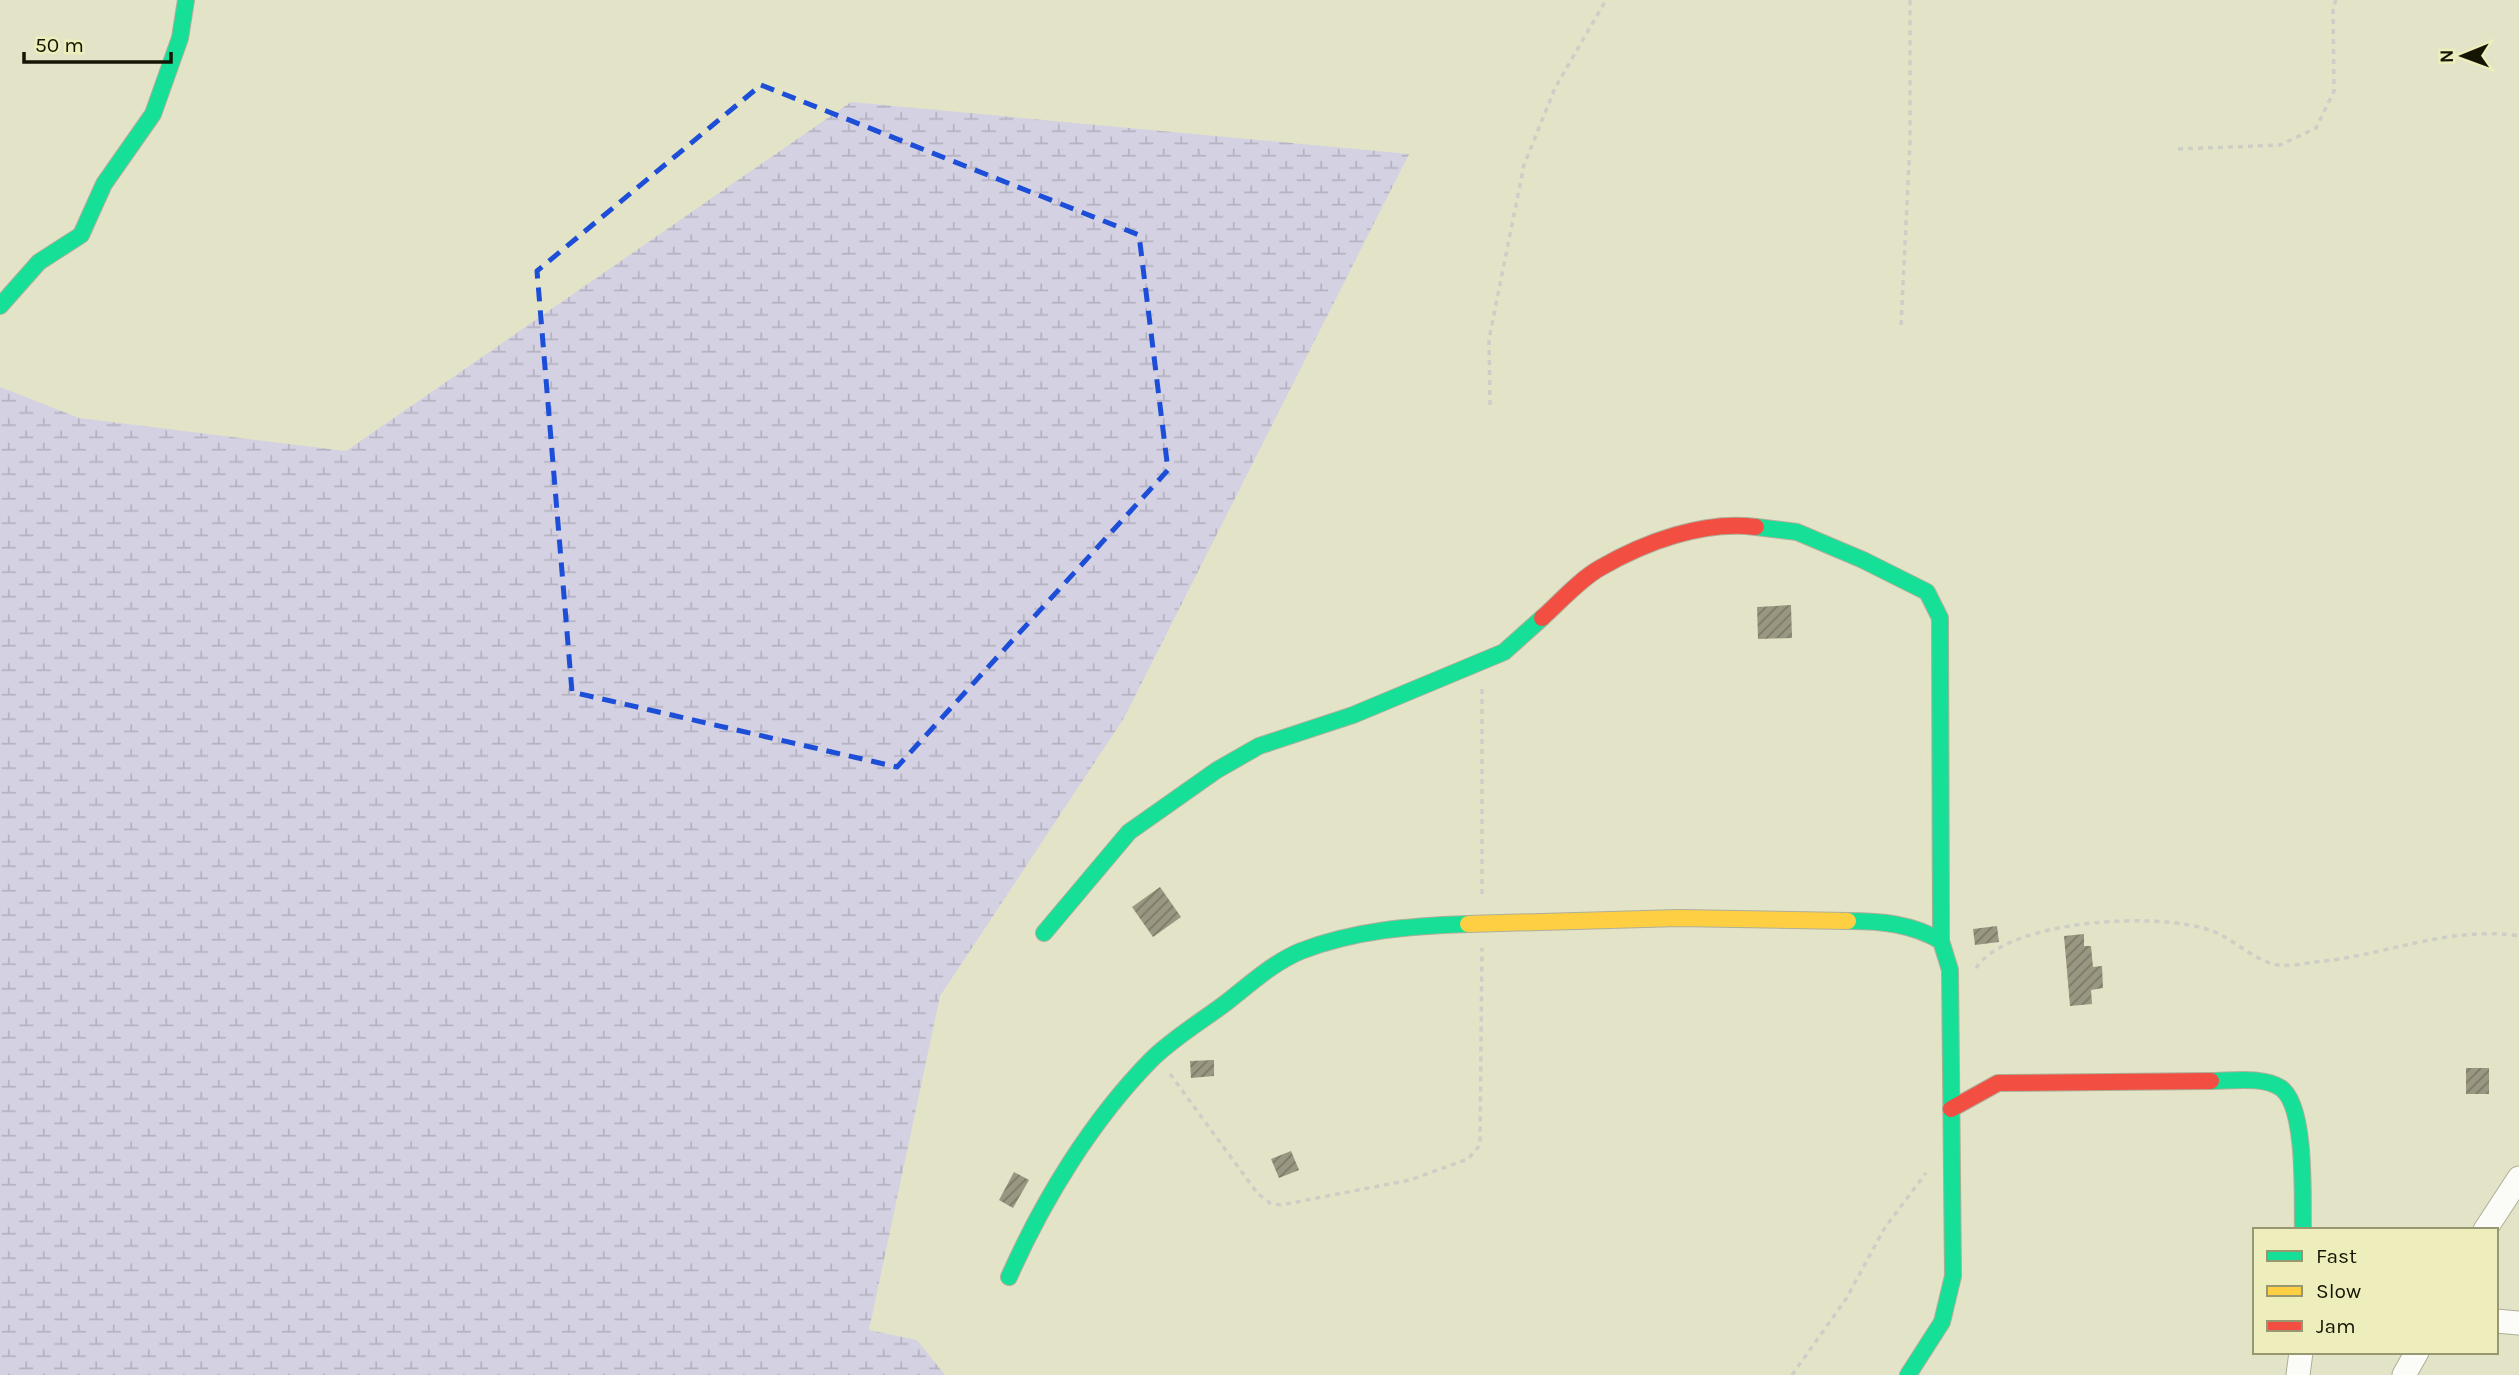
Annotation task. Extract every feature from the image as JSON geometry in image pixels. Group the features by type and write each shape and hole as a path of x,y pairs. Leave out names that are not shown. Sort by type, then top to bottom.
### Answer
{"street":[{"path":"0,306 39,261 81,234 104,184 153,114 180,38 186,0"},
{"path":"1044,933 1129,832 1217,770 1259,746 1353,715 1504,652 1598,569 1662,540 1713,526 1751,526 1797,531 1927,592 1940,618 1941,942 1950,970 1953,1276 1942,1322 1909,1375"},
{"path":"1009,1277 1025,1241 1096,1125 1156,1055 1269,969 1298,952 1335,939 1402,926 1679,918 1878,921 1920,929 1941,942"},
{"path":"1951,1109 1998,1083 2251,1081 2274,1085 2284,1090 2296,1117 2302,1228"},
{"path":"2486,1228 2519,1178"},
{"path":"2498,1321 2519,1323"},
{"path":"2298,1375 2301,1354"},
{"path":"2404,1375 2416,1354"}],"path":[{"path":"1490,405 1489,339 1524,165 1555,88 1606,0"},
{"path":"1901,324 1910,143 1910,0"},
{"path":"2178,149 2280,145 2316,128 2334,91 2333,8 2336,0"},
{"path":"1156,1055 1258,1194 1270,1203 1282,1205 1410,1180 1468,1159 1480,1145 1482,662"},
{"path":"1972,974 1984,956 2002,946 2085,922 2126,920 2186,923 2214,932 2278,965 2341,960 2465,933 2490,932 2519,936"},
{"path":"1791,1375 1846,1300 1884,1229 1914,1186 1951,1145"}],"highlighted area":[{"path":"761,85 1139,235 1168,470 897,767 572,692 537,271"}],"green space":[{"path":"851,102 1409,154 1124,718 940,996 869,1330 917,1340 945,1375 0,1375 0,387 79,418 346,451"}],"building":[{"path":"1791,605 1792,638 1758,639 1757,607"},
{"path":"1160,887 1181,917 1153,937 1132,907"},
{"path":"1997,926 1999,942 1975,945 1973,929"},
{"path":"2084,934 2084,946 2091,946 2093,967 2102,966 2103,988 2091,990 2092,1004 2070,1006 2064,936"},
{"path":"1214,1060 1214,1076 1191,1078 1190,1061"},
{"path":"2466,1068 2489,1068 2489,1094 2466,1094"},
{"path":"1291,1151 1299,1170 1279,1178 1271,1159"},
{"path":"1014,1172 1029,1180 1013,1208 999,1200"}],"traffic: fast":[{"path":"0,306 39,262 81,235 104,184 153,114 180,38 186,0"},
{"path":"1756,527 1797,532 1863,560 1927,592 1940,618 1941,941"},
{"path":"1044,933 1129,832 1217,770 1259,746 1353,715 1504,652 1542,618"},
{"path":"1848,921 1896,925 1930,935 1941,941 1950,970 1953,1276 1942,1322 1908,1375"},
{"path":"1009,1277 1053,1190 1089,1135 1129,1083 1178,1037 1272,967 1301,951 1342,938 1383,930 1468,924"},
{"path":"2211,1081 2265,1082 2281,1088 2289,1098 2299,1133 2303,1228"}],"traffic: slow":[{"path":"1468,924 1679,918 1848,921"}],"traffic: jam":[{"path":"1542,618 1577,585 1617,558 1655,542 1696,530 1756,527"},
{"path":"1951,1109 1998,1083 2211,1081"}]}
